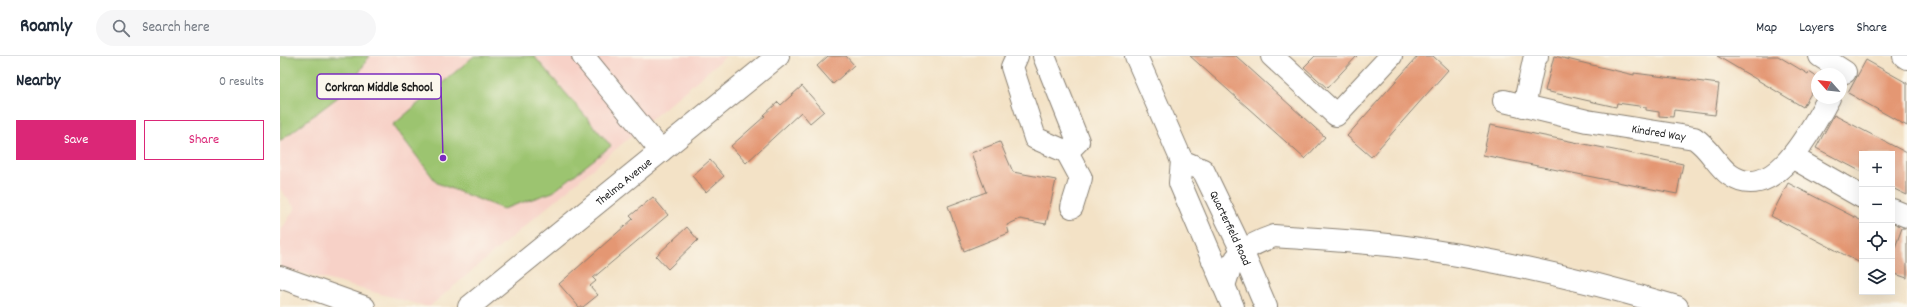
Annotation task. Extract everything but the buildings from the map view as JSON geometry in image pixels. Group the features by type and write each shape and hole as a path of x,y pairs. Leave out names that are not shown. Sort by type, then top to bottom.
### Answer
{"main road":[{"path":"583,56 661,152"},
{"name":"Thelma Avenue","path":"470,307 778,56"},
{"path":"1017,56 1012,67 1035,138 1067,152 1081,178 1072,207"},
{"path":"1044,56 1078,141 1067,152"},
{"path":"1136,56 1182,161 1180,183 1233,307"},
{"path":"1272,56 1336,115 1391,56"},
{"path":"1820,56 1845,68"},
{"name":"Kindred Way","path":"1534,57 1514,104 1609,125 1694,138 1707,148 1730,175 1739,180 1750,182 1760,181 1772,176 1792,157 1825,104"},
{"path":"1792,157 1859,195"},
{"name":"Quarterfield Road","path":"1182,161 1203,170 1242,251 1266,307"},
{"path":"1895,211 1907,216"},
{"path":"1224,286 1228,272 1242,251 1257,242 1274,236 1397,246 1488,260 1562,275 1677,307"},
{"path":"280,277 364,307"}],"shaded area":[{"path":"280,56 726,56 429,307 280,267 280,232 295,208 280,189"}],"green space":[{"path":"280,56 369,56 350,88 280,141"},
{"path":"474,56 534,56 611,146 553,192 503,209 437,183 393,125"}],"place":[{"name":"Corkran Middle School","path":"443,158"}]}
